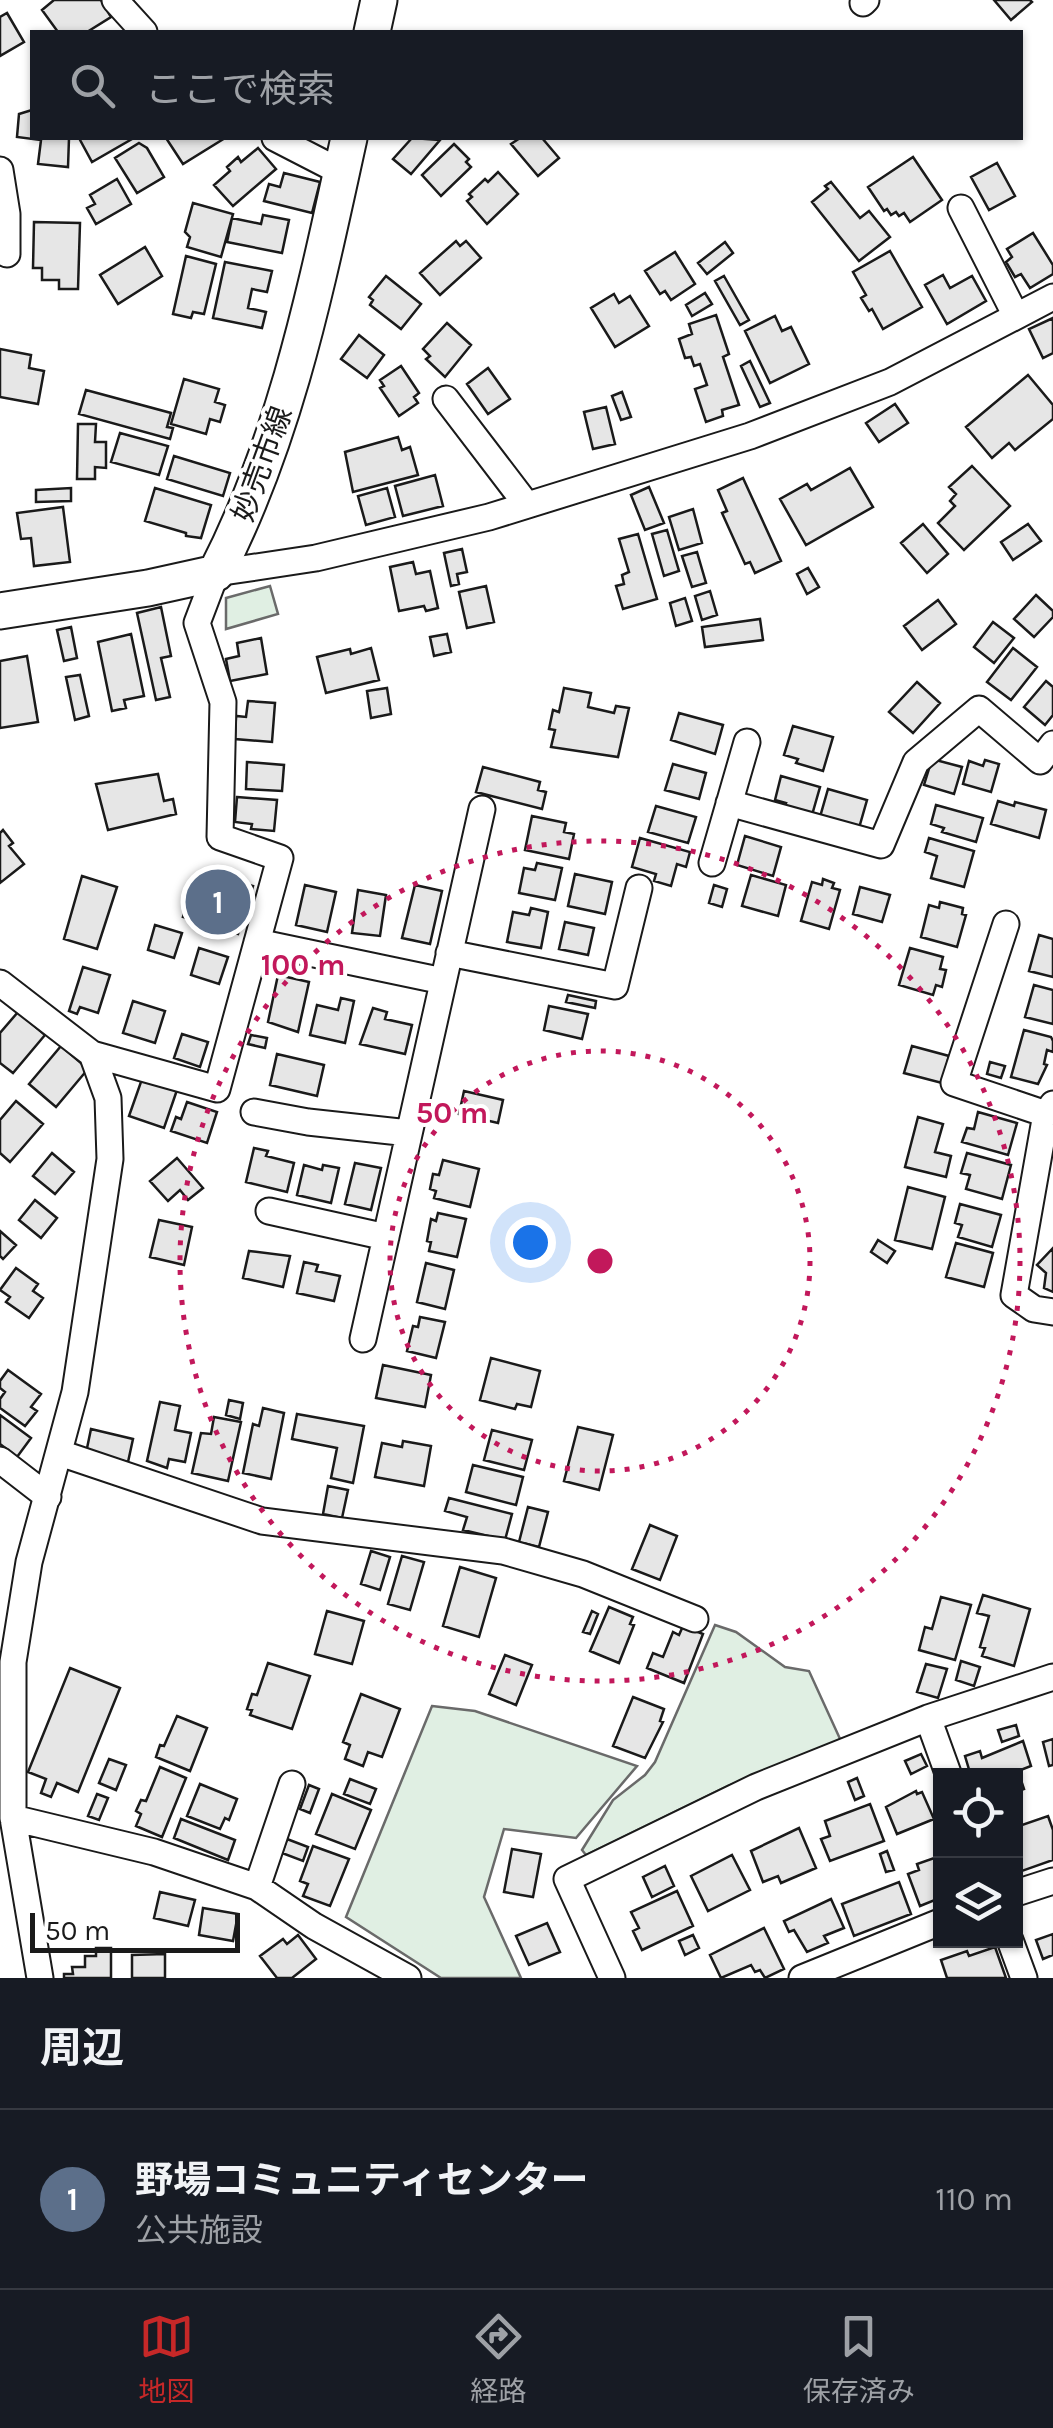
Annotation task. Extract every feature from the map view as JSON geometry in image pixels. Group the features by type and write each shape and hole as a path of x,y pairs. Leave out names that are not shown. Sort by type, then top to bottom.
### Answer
{"main road":[{"path":"372,30 379,0"},
{"name":"妙売市線","path":"216,572 246,515 275,440 317,290 349,140"},
{"path":"0,611 148,588 216,572"}],"street":[{"path":"115,0 142,30"},
{"path":"278,140 341,172"},
{"path":"0,170 7,214 6,254"},
{"path":"961,208 1016,316"},
{"path":"0,983 92,1054 217,1089 280,858 220,837 222,702 197,623 216,572 316,558 527,505 785,422 890,382 1053,297"},
{"path":"446,398 527,505"},
{"path":"729,803 881,845 916,762 979,709 1040,761 1053,744"},
{"path":"712,863 747,742"},
{"path":"362,1340 482,809"},
{"path":"449,954 615,986 638,888"},
{"path":"1006,924 954,1083 1050,1109 1014,1295 1034,1309 1053,1312"},
{"path":"257,942 443,981"},
{"path":"40,1978 13,1818 13,1662 29,1562 74,1392 110,1159 108,1098 92,1054"},
{"path":"254,1112 409,1134"},
{"path":"269,1212 386,1237"},
{"path":"60,1453 262,1521 503,1550 583,1574 695,1619"},
{"path":"0,1460 48,1497"},
{"path":"612,1978 567,1879 756,1788 928,1718 1053,1677"},
{"path":"928,1718 946,1768"},
{"path":"257,1887 292,1784"},
{"path":"13,1818 154,1852 257,1887 314,1926 408,1978"},
{"path":"1023,1891 1053,1881"},
{"path":"802,1978 933,1925"},
{"path":"1013,1948 1024,1978"}],"green space":[{"path":"270,586 278,614 226,629 226,598"},
{"path":"715,1625 736,1632 785,1667 809,1671 841,1741 728,1786 586,1855 582,1850 613,1800 655,1762"},
{"path":"432,1706 475,1711 637,1766 576,1838 504,1829 484,1897 521,1978 441,1978 346,1917"}],"building":[{"path":"54,0 101,0 111,17 90,30 57,30 42,10"},
{"path":"994,0 1030,0 1032,2 1011,20"},
{"path":"7,13 24,42 0,56 0,17"},
{"path":"30,111 30,139 17,137 19,114"},
{"path":"41,140 69,140 68,167 38,164"},
{"path":"80,140 130,140 92,162"},
{"path":"167,140 222,140 183,164"},
{"path":"410,140 440,140 411,174 393,159"},
{"path":"517,140 544,140 559,158 538,176 511,144"},
{"path":"139,143 147,148 164,177 137,193 115,158"},
{"path":"454,144 469,159 466,162 471,167 441,196 422,175"},
{"path":"258,148 276,169 233,206 214,185 230,171 227,167 238,157 241,162"},
{"path":"913,157 942,200 910,222 904,213 899,216 884,211 868,187"},
{"path":"997,163 1015,196 989,210 971,177"},
{"path":"498,172 518,194 487,224 467,201 485,179 488,182"},
{"path":"284,173 320,182 312,213 264,201 269,184 280,187"},
{"path":"117,179 131,204 96,224 87,208 95,204 90,195"},
{"path":"831,182 860,218 869,211 890,237 859,261 812,202"},
{"path":"193,203 233,214 221,257 187,247 190,237 185,232"},
{"path":"263,215 289,220 282,253 227,242 232,218 261,224"},
{"path":"34,222 80,223 78,289 59,289 59,280 42,280 42,268 33,268"},
{"path":"1033,233 1053,265 1053,274 1030,288 1021,274 1015,277 1006,262 1012,257 1007,249"},
{"path":"456,241 460,246 466,241 481,258 440,295 420,273"},
{"path":"725,242 733,253 707,274 698,263"},
{"path":"145,247 162,276 118,304 100,275"},
{"path":"890,251 922,307 883,329 861,298 866,295 853,272"},
{"path":"675,252 695,284 671,300 665,291 660,294 645,271"},
{"path":"186,256 216,264 204,314 193,312 191,318 173,314"},
{"path":"225,262 272,271 267,292 252,289 248,308 266,312 262,328 213,318"},
{"path":"943,275 950,288 972,276 986,301 947,324 925,285"},
{"path":"386,276 421,304 401,329 370,305 373,300 369,297"},
{"path":"724,276 749,320 740,325 715,281"},
{"path":"705,293 712,304 692,316 686,305"},
{"path":"614,294 619,303 630,296 649,326 615,347 591,308"},
{"path":"716,315 729,354 723,357 739,405 722,410 723,416 706,422 695,389 707,385 700,364 694,366 691,357 685,358 679,339 692,334 689,324"},
{"path":"775,316 782,331 791,327 809,364 770,383 745,331"},
{"path":"1053,318 1053,353 1043,358 1029,329"},
{"path":"447,323 471,345 445,377 426,359 430,356 423,349"},
{"path":"359,335 384,355 367,378 341,359"},
{"path":"0,349 31,355 29,368 44,371 38,404 0,397"},
{"path":"750,361 770,403 760,407 741,366"},
{"path":"401,366 419,393 414,397 418,403 399,416 380,388 384,386 380,380"},
{"path":"488,368 510,399 488,414 467,384"},
{"path":"1028,375 1053,405 1053,419 1015,450 1009,443 992,458 966,427"},
{"path":"184,379 219,389 215,402 225,405 220,422 210,419 206,434 171,424"},
{"path":"86,390 171,413 167,427 173,428 170,439 79,414"},
{"path":"622,392 631,417 621,420 612,396"},
{"path":"895,404 908,423 879,442 866,423"},
{"path":"606,407 615,444 593,449 584,412"},
{"path":"78,424 96,424 95,442 106,442 106,468 95,467 95,479 77,479"},
{"path":"120,433 168,446 159,475 111,462"},
{"path":"398,437 402,450 410,447 418,475 353,492 345,452"},
{"path":"174,456 230,473 223,496 167,479"},
{"path":"972,466 1010,506 964,550 938,523 955,506 950,501 956,494 949,487"},
{"path":"850,468 873,507 806,545 780,499 807,484 811,490"},
{"path":"435,475 443,506 403,516 395,486"},
{"path":"743,478 781,561 755,573 750,562 745,564 722,513 727,511 718,490"},
{"path":"649,487 664,523 645,530 631,495"},
{"path":"71,488 71,501 36,502 36,490"},
{"path":"155,488 211,505 201,538 145,521"},
{"path":"387,488 395,517 366,525 358,496"},
{"path":"63,507 70,562 34,566 31,538 21,539 17,513"},
{"path":"693,509 702,543 679,550 669,517"},
{"path":"923,524 948,554 927,573 901,543"},
{"path":"1028,524 1041,541 1013,560 1001,542"},
{"path":"667,530 679,571 664,576 652,534"},
{"path":"638,534 657,599 623,609 616,586 624,584 622,575 629,572 619,539"},
{"path":"462,549 467,572 457,574 459,584 451,586 444,553"},
{"path":"697,552 706,583 692,587 682,556"},
{"path":"413,562 416,574 430,571 438,608 426,611 424,606 399,611 390,567"},
{"path":"808,568 819,587 807,594 797,574"},
{"path":"486,586 494,622 467,628 459,592"},
{"path":"710,591 717,615 702,620 695,596"},
{"path":"1036,595 1053,611 1053,617 1034,637 1014,619"},
{"path":"685,598 692,621 676,626 670,603"},
{"path":"938,600 956,624 922,650 904,626"},
{"path":"161,607 171,656 161,658 170,697 156,700 137,613"},
{"path":"760,619 763,640 705,647 702,627"},
{"path":"993,622 1014,638 994,663 974,647"},
{"path":"71,627 77,658 64,661 57,630"},
{"path":"131,634 144,696 124,700 126,708 112,711 98,642"},
{"path":"447,634 451,652 434,656 430,637"},
{"path":"261,638 267,674 230,681 226,659 239,656 237,643"},
{"path":"371,648 379,680 326,693 317,657"},
{"path":"1013,648 1037,667 1011,700 987,682"},
{"path":"27,656 38,722 0,728 0,661"},
{"path":"80,675 89,716 75,720 66,677"},
{"path":"1046,681 1053,687 1053,715 1045,725 1024,707"},
{"path":"917,682 940,703 913,733 889,712"},
{"path":"387,688 391,714 371,718 367,691"},
{"path":"564,688 591,693 588,707 614,713 616,706 629,708 618,757 551,747 555,730 549,729 553,710 559,712"},
{"path":"248,701 275,703 272,742 235,739 236,716 246,717"},
{"path":"679,713 723,725 715,754 671,740"},
{"path":"793,726 833,737 823,771 784,755"},
{"path":"932,759 962,767 954,794 924,785"},
{"path":"985,760 999,764 991,792 963,784 969,761 983,766"},
{"path":"247,762 284,765 282,791 246,789"},
{"path":"673,764 706,773 699,799 665,790"},
{"path":"483,767 540,782 538,790 546,792 542,809 476,792"},
{"path":"158,774 164,801 173,799 176,814 108,830 96,784"},
{"path":"781,776 820,787 812,815 784,807 786,803 775,800"},
{"path":"828,789 867,800 859,828 820,817"},
{"path":"237,797 277,800 274,831 251,829 252,824 235,822"},
{"path":"998,801 1046,810 1039,838 991,824"},
{"path":"936,805 983,818 976,842 942,832 944,828 931,824"},
{"path":"656,806 696,817 688,843 648,832"},
{"path":"532,816 566,823 564,832 574,834 569,859 525,850"},
{"path":"3,830 13,843 9,846 24,864 0,883 0,833"},
{"path":"745,836 781,847 773,876 737,865"},
{"path":"640,838 690,852 686,867 677,864 671,886 654,881 656,874 632,867"},
{"path":"929,838 974,851 964,887 931,878 937,856 925,852"},
{"path":"537,863 562,868 555,900 519,893 524,868 535,870"},
{"path":"211,873 253,886 238,934 183,917 197,876 209,880"},
{"path":"575,874 612,882 605,914 568,906"},
{"path":"751,875 786,885 778,916 742,906"},
{"path":"82,876 117,887 97,949 64,939"},
{"path":"823,879 840,890 829,929 801,921 812,882 822,885"},
{"path":"305,885 336,892 327,932 296,925"},
{"path":"415,885 442,891 430,944 402,938"},
{"path":"714,885 727,889 722,907 709,903"},
{"path":"860,887 890,895 882,922 853,914"},
{"path":"358,890 386,895 380,936 352,933"},
{"path":"940,902 963,908 962,914 966,915 957,947 921,937 929,905 939,908"},
{"path":"531,908 548,912 541,948 507,942 513,912 529,915"},
{"path":"565,922 594,928 588,955 559,949"},
{"path":"155,925 182,933 174,958 148,950"},
{"path":"1039,935 1053,939 1053,977 1029,971"},
{"path":"199,948 228,957 219,984 191,975"},
{"path":"910,948 943,957 940,969 946,970 942,987 936,985 933,995 899,985"},
{"path":"83,967 110,975 98,1013 80,1007 77,1014 69,1011"},
{"path":"278,975 309,982 298,1032 268,1022"},
{"path":"1034,985 1053,990 1053,1024 1025,1017"},
{"path":"568,995 596,1001 595,1008 566,1002"},
{"path":"341,998 354,1001 345,1043 310,1035 317,1005 338,1010"},
{"path":"133,1001 165,1011 155,1043 123,1033"},
{"path":"549,1006 588,1014 582,1039 544,1030"},
{"path":"373,1008 387,1012 385,1019 412,1025 405,1054 360,1044"},
{"path":"18,1012 45,1035 13,1073 0,1063 0,1033"},
{"path":"1024,1030 1051,1037 1053,1041 1053,1052 1047,1050 1047,1065 1038,1084 1011,1077"},
{"path":"182,1034 208,1042 200,1067 174,1058"},
{"path":"251,1035 267,1038 265,1048 248,1044"},
{"path":"61,1046 88,1069 56,1107 29,1084"},
{"path":"912,1046 949,1056 942,1083 904,1073"},
{"path":"277,1054 324,1065 317,1096 270,1085"},
{"path":"990,1062 1005,1066 1001,1078 987,1074"},
{"path":"142,1079 177,1090 164,1128 129,1116"},
{"path":"464,1091 503,1100 498,1123 459,1114"},
{"path":"16,1101 43,1124 10,1162 0,1153 0,1120"},
{"path":"187,1102 217,1112 207,1143 171,1131"},
{"path":"978,1112 1017,1123 1008,1155 962,1142 967,1128 974,1129"},
{"path":"918,1117 943,1124 935,1152 951,1156 946,1177 905,1167"},
{"path":"254,1148 268,1151 266,1156 294,1163 287,1192 246,1182"},
{"path":"52,1153 74,1172 55,1194 33,1176"},
{"path":"967,1153 1011,1165 1002,1199 966,1189 970,1175 961,1173"},
{"path":"177,1158 203,1188 188,1200 180,1190 168,1201 150,1181"},
{"path":"443,1160 479,1169 470,1207 434,1198 436,1191 430,1189 433,1174 439,1175"},
{"path":"355,1163 381,1168 371,1210 345,1204"},
{"path":"304,1165 322,1170 323,1165 339,1168 331,1203 297,1195"},
{"path":"908,1187 945,1197 932,1249 895,1240"},
{"path":"35,1200 57,1218 41,1238 19,1220"},
{"path":"960,1204 1001,1215 992,1247 958,1237 962,1225 955,1223"},
{"path":"438,1213 466,1219 457,1257 429,1251 431,1219 436,1221"},
{"path":"159,1220 192,1227 184,1265 150,1257"},
{"path":"0,1231 16,1245 3,1259 0,1256"},
{"path":"878,1240 895,1251 887,1263 871,1252"},
{"path":"956,1243 993,1253 984,1287 946,1277"},
{"path":"1053,1248 1053,1292 1044,1288 1046,1273 1037,1265"},
{"path":"249,1251 290,1256 283,1287 243,1278"},
{"path":"304,1262 318,1265 316,1271 340,1276 334,1301 297,1293"},
{"path":"426,1263 454,1270 445,1309 417,1302"},
{"path":"16,1268 38,1284 33,1291 43,1298 29,1318 6,1302 10,1297 0,1290"},
{"path":"420,1317 445,1322 436,1358 407,1351 413,1326 418,1327"},
{"path":"491,1358 540,1371 531,1407 517,1404 515,1409 480,1400"},
{"path":"383,1365 431,1375 425,1407 376,1398"},
{"path":"8,1370 41,1394 31,1407 37,1411 25,1426 0,1408 5,1392 0,1381"},
{"path":"229,1400 243,1403 240,1419 226,1415"},
{"path":"160,1402 180,1406 175,1430 191,1433 185,1462 169,1459 167,1468 147,1461"},
{"path":"263,1408 284,1413 271,1479 243,1473 253,1424 259,1426"},
{"path":"297,1414 364,1426 353,1483 331,1478 337,1448 292,1439"},
{"path":"0,1415 31,1438 17,1457 0,1444"},
{"path":"214,1417 241,1422 228,1481 192,1473 201,1433 211,1434"},
{"path":"578,1427 613,1435 599,1490 564,1481"},
{"path":"91,1429 133,1439 128,1462 86,1453"},
{"path":"492,1430 532,1440 524,1470 484,1460"},
{"path":"403,1441 431,1446 424,1486 375,1477 382,1443 402,1447"},
{"path":"473,1465 523,1477 516,1505 466,1492"},
{"path":"328,1486 348,1490 342,1518 323,1514"},
{"path":"449,1498 512,1514 505,1540 463,1530 467,1517 445,1511"},
{"path":"528,1507 548,1512 539,1547 519,1542"},
{"path":"650,1525 677,1536 660,1580 632,1569"},
{"path":"371,1551 390,1557 380,1590 361,1584"},
{"path":"402,1556 424,1562 410,1610 388,1604"},
{"path":"460,1567 496,1578 479,1637 443,1626"},
{"path":"983,1595 1030,1609 1014,1666 982,1656 985,1648 980,1647 989,1616 977,1613"},
{"path":"941,1597 971,1605 955,1660 919,1650 925,1627 932,1629"},
{"path":"609,1607 633,1617 630,1624 634,1625 619,1663 590,1651"},
{"path":"327,1611 364,1621 352,1664 315,1654"},
{"path":"592,1611 598,1614 590,1634 583,1632"},
{"path":"683,1626 703,1634 684,1683 647,1668 653,1653 663,1657 673,1632 679,1635"},
{"path":"505,1655 532,1665 516,1705 489,1694"},
{"path":"961,1661 980,1667 974,1686 956,1680"},
{"path":"268,1663 310,1676 292,1729 250,1715 252,1710 247,1709 252,1694 257,1695"},
{"path":"926,1664 947,1669 938,1698 917,1692"},
{"path":"70,1668 120,1688 78,1792 57,1783 51,1797 41,1793 46,1779 28,1772"},
{"path":"361,1694 400,1709 382,1757 368,1752 363,1766 345,1759 350,1745 343,1742"},
{"path":"633,1697 664,1709 660,1721 663,1722 645,1758 613,1746"},
{"path":"177,1716 207,1728 190,1771 156,1757"},
{"path":"1016,1725 1019,1736 1002,1742 998,1730"},
{"path":"1053,1739 1053,1765 1049,1766 1043,1742"},
{"path":"1023,1741 1031,1766 969,1768 965,1756 980,1751 982,1758"},
{"path":"921,1754 927,1766 911,1774 905,1761"},
{"path":"109,1759 126,1765 116,1790 99,1783"},
{"path":"160,1767 186,1778 162,1837 136,1826 141,1814 136,1811 141,1800 146,1801"},
{"path":"857,1778 864,1796 855,1800 848,1782"},
{"path":"350,1779 376,1789 370,1804 344,1794"},
{"path":"200,1784 237,1799 229,1820 225,1818 220,1829 187,1816"},
{"path":"309,1785 319,1789 310,1813 300,1809"},
{"path":"916,1791 922,1792 933,1819 897,1834 886,1807"},
{"path":"97,1794 108,1798 99,1820 88,1816"},
{"path":"332,1794 371,1810 355,1849 316,1834"},
{"path":"870,1804 884,1841 830,1861 821,1839 830,1836 825,1821"},
{"path":"1048,1816 1053,1830 1053,1860 1023,1871 1023,1825"},
{"path":"181,1819 235,1840 228,1860 174,1838"},
{"path":"799,1828 816,1868 781,1883 778,1876 763,1882 751,1851"},
{"path":"287,1839 308,1847 303,1861 282,1853"},
{"path":"313,1846 349,1859 330,1906 303,1896 308,1884 300,1881"},
{"path":"512,1849 541,1854 533,1897 504,1892"},
{"path":"887,1851 894,1870 886,1872 880,1854"},
{"path":"732,1855 750,1890 708,1911 691,1876"},
{"path":"933,1858 933,1901 920,1906 908,1874 919,1870 917,1864"},
{"path":"665,1866 674,1886 652,1897 643,1877"},
{"path":"899,1882 911,1914 854,1936 842,1904"},
{"path":"677,1891 693,1926 642,1950 633,1931 639,1928 631,1912"},
{"path":"160,1892 195,1900 188,1926 154,1918"},
{"path":"831,1899 844,1928 824,1936 828,1943 807,1952 784,1921"},
{"path":"203,1908 238,1914 233,1941 199,1935"},
{"path":"547,1923 560,1952 529,1965 516,1936"},
{"path":"764,1928 784,1969 765,1978 751,1965 721,1978 710,1955"},
{"path":"1053,1934 1053,1955 1043,1959 1036,1940"},
{"path":"298,1935 316,1959 292,1978 277,1978 260,1956 283,1939 287,1944"},
{"path":"693,1935 699,1948 685,1955 679,1941"},
{"path":"96,1948 111,1948 111,1978 64,1978 64,1974 73,1974 72,1967 85,1967 85,1956 96,1956"},
{"path":"995,1948 1006,1978 947,1978 941,1960 967,1951 969,1956"},
{"path":"165,1954 165,1978 132,1978 132,1955"}],"place":[{"name":"野場コミュニティセンター","path":"218,902"}]}
